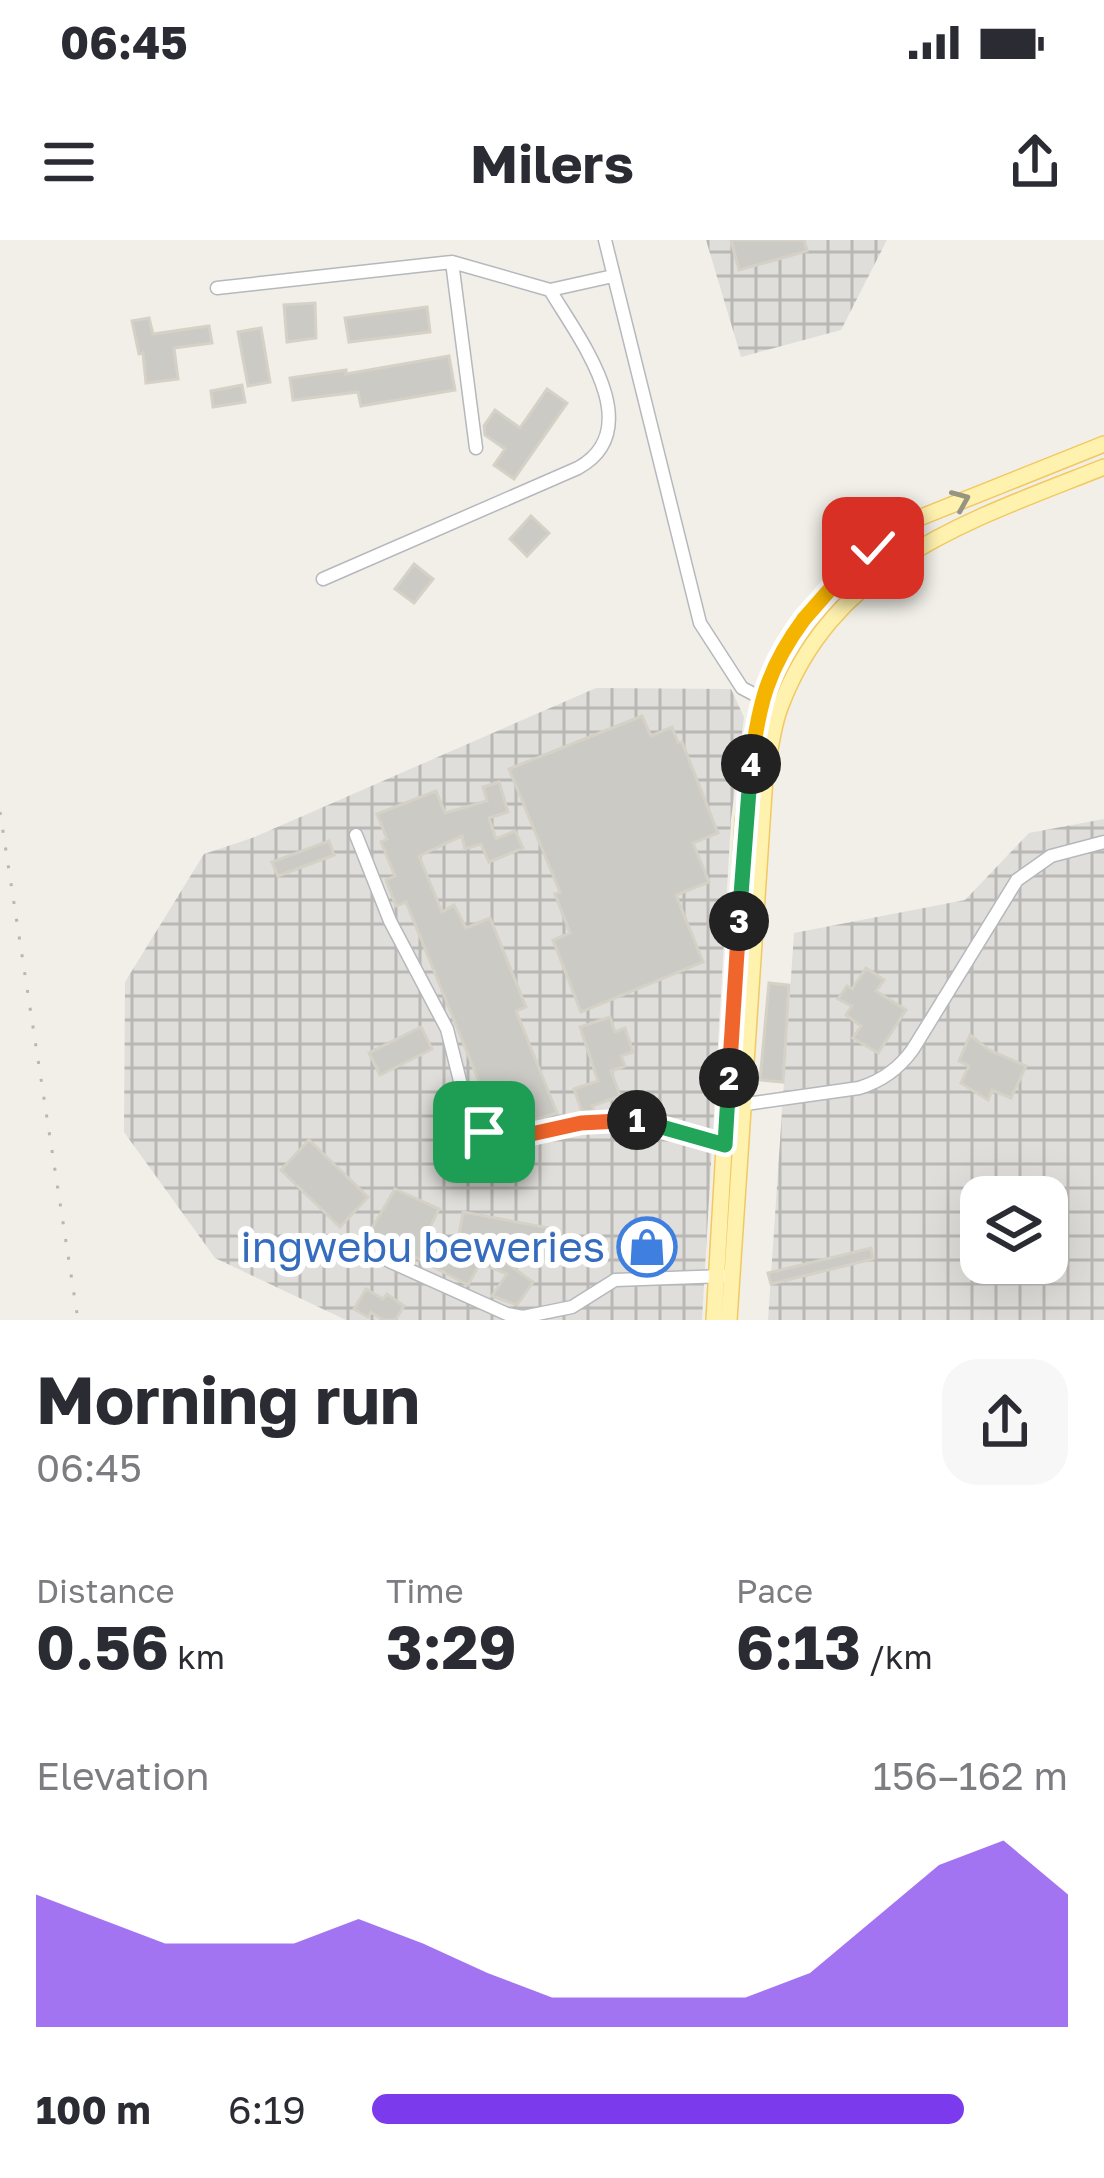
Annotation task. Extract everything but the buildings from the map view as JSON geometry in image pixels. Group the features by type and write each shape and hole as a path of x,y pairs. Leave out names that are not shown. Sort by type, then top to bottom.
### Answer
{"main road":[{"path":"735,1106 743,821 760,698 800,624 847,570 914,520 1104,444"},
{"path":"714,1320 724,1276 765,777 780,708 829,624 888,566 977,518 1104,466"},
{"path":"724,1276 729,1320"}],"street":[{"path":"605,240 693,602 727,669 742,688 780,708"},
{"path":"217,288 452,262 550,290 614,276"},
{"path":"452,262 476,448"},
{"path":"323,579 578,468 595,454 607,433 606,392 550,290"},
{"path":"356,835 390,921 447,1029 469,1117 484,1132 504,1140 581,1123 635,1120 732,1146"},
{"path":"735,1106 859,1088 893,1072 914,1049 1017,880 1051,856 1104,842"},
{"path":"388,1261 507,1314 523,1316 572,1307 615,1280 724,1276"}],"shaded area":[{"path":"706,240 887,240 841,330 741,357"},
{"path":"596,688 731,689 744,717 731,820 702,1320 346,1320 215,1258 124,1132 125,982 204,854 252,838"},
{"path":"1104,819 1104,1320 768,1320 794,933 965,900 1029,833"}],"railway":[{"path":"0,812 78,1320"}],"place":[{"name":"ingwebu beweries","path":"647,1247"}],"route":[{"path":"484,1132 504,1140 581,1123 635,1120 725,1145 743,821 760,698 800,624 873,548"}]}
